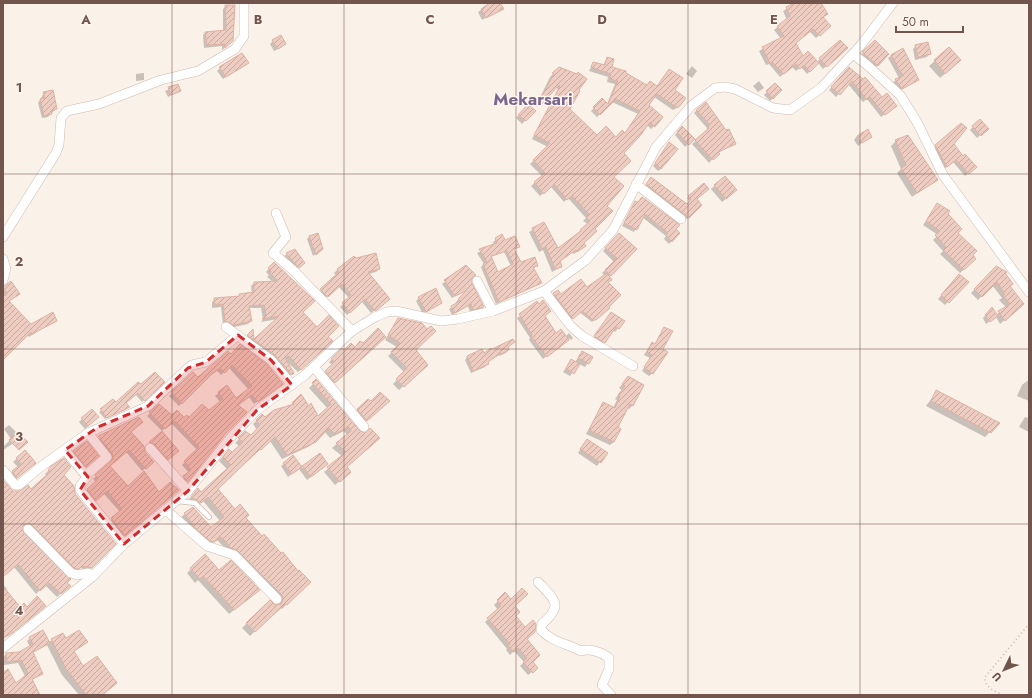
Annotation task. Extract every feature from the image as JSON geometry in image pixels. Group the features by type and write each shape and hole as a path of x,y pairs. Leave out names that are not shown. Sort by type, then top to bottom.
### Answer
{"street":[{"path":"3,237 56,152 59,145 61,118 67,111 99,104 161,80 198,71 208,66 241,43 244,36 244,3"},
{"path":"3,648 94,575 124,544 188,491 239,428 257,410 314,367 352,331 375,317 387,312 396,311 441,321 472,317 493,311 544,291 586,260 613,230 656,147 691,106 715,88 725,87 735,89 773,108 790,110 821,88 853,54 893,3"},
{"path":"853,54 900,95 917,122 943,175 1029,292"},
{"path":"636,184 681,220"},
{"path":"276,213 286,238 273,253 294,271 352,331"},
{"path":"3,259 6,269 3,280"},
{"path":"477,281 493,311"},
{"path":"544,291 570,325 582,336 634,366"},
{"path":"226,327 271,360 292,385"},
{"path":"3,470 17,486 88,433 148,406 188,368 192,365 206,362 238,335"},
{"path":"314,367 364,427"},
{"path":"88,433 107,457 86,475 87,478 80,486 80,490 124,544"},
{"path":"150,448 188,491"},
{"path":"65,450 86,475"},
{"path":"166,510 207,546 234,555 277,599"},
{"path":"28,529 71,572 77,576 88,573 94,575"},
{"path":"538,582 555,601 556,607 542,624 541,630 560,644 574,647 581,651 590,650 605,655 609,658 609,669 602,685 611,695"}],"lane":[{"path":"176,501 195,503 209,517"}],"path":[{"path":"1003,695 990,688 986,684 985,677 1029,624"}],"highlighted area":[{"path":"238,335 271,360 292,385 257,410 188,491 124,544 80,490 88,477 65,450 98,427 148,406 188,368 206,362"}],"building":[{"path":"490,3 500,3 504,9 486,18 481,9"},
{"path":"794,3 821,3 828,14 823,17 831,26 820,36 813,29 796,43 803,56 808,51 819,63 810,72 804,65 800,69 796,64 784,74 772,62 770,63 762,47 784,36 777,26 790,16 786,7"},
{"path":"225,5 235,5 233,41 225,48 225,44 207,45 205,32 226,30"},
{"path":"281,35 286,44 278,49 272,40"},
{"path":"840,40 848,48 827,67 819,58"},
{"path":"875,40 889,54 878,66 862,52"},
{"path":"928,42 931,54 918,57 915,45"},
{"path":"949,47 961,60 945,74 934,60"},
{"path":"903,48 919,80 902,89 895,79 903,76 891,55"},
{"path":"242,53 249,63 226,77 219,67"},
{"path":"607,57 614,59 612,67 626,71 626,73 647,85 650,81 657,86 669,69 683,78 675,90 686,98 679,107 676,107 657,94 649,105 663,117 655,127 650,122 640,136 624,153 631,161 614,177 624,186 607,206 613,211 595,229 597,231 584,243 586,246 577,252 576,250 560,261 562,267 555,269 546,247 542,249 532,228 544,222 558,248 581,231 580,230 590,221 586,217 589,214 572,196 567,200 554,184 544,194 534,182 545,173 533,160 550,143 534,135 560,86 559,85 541,105 538,103 554,74 552,73 559,67 577,74 578,72 587,79 579,90 580,91 570,109 597,135 606,126 616,137 622,130 625,133 640,111 616,99 600,115 593,107 602,98 608,104 618,81 610,79 611,74 591,67 593,62 605,65"},
{"path":"849,67 863,79 865,77 882,97 887,93 897,106 885,115 870,97 867,100 852,81 840,95 831,87"},
{"path":"775,83 782,90 773,99 766,91"},
{"path":"178,84 181,91 171,95 168,87"},
{"path":"53,90 57,109 51,111 52,114 44,116 40,99 45,98 43,92"},
{"path":"706,102 726,130 729,129 736,144 718,152 720,154 713,160 695,140 709,128 708,126 710,125 696,110"},
{"path":"528,104 536,111 526,121 518,115"},
{"path":"980,119 989,129 981,136 972,126"},
{"path":"961,123 967,128 954,144 963,156 965,154 977,167 969,174 956,160 947,167 935,145"},
{"path":"682,126 695,139 689,145 677,132"},
{"path":"868,129 872,137 862,143 857,136"},
{"path":"908,135 938,180 917,193 901,168 906,165 895,140"},
{"path":"669,142 678,149 661,169 655,163"},
{"path":"725,176 737,190 726,199 714,185"},
{"path":"651,177 687,204 691,199 688,196 704,183 709,189 697,199 702,205 689,218 646,184"},
{"path":"642,197 680,225 676,229 680,233 672,242 666,235 668,233 645,214 637,230 624,223 635,201 638,202"},
{"path":"937,203 950,211 948,214 962,229 958,233 977,251 973,255 976,259 964,270 943,250 946,247 935,235 940,231 926,221"},
{"path":"318,233 323,249 316,255 309,236"},
{"path":"619,233 637,249 611,276 605,270 617,258 605,248"},
{"path":"502,234 505,240 515,236 520,247 514,249 521,262 535,257 538,266 533,267 542,283 499,302 483,264 487,262 479,249 497,243 495,238","holes":["507,251 513,264 498,272 491,256"]},
{"path":"295,249 305,263 299,268 286,253"},
{"path":"376,253 380,269 368,272 390,299 377,310 375,311 365,299 350,313 342,303 351,295 342,284 328,297 320,289 339,272 337,269 354,256 356,258"},
{"path":"274,262 315,301 303,312 317,327 329,315 339,326 328,337 333,341 301,370 289,356 285,358 294,373 292,375 275,355 247,335 253,329 254,339 279,316 262,319 266,315 264,305 249,306 252,321 234,325 225,321 223,304 215,305 214,298 240,296 239,294 254,292 254,282 278,281 270,273 271,271 268,268"},
{"path":"466,265 476,275 472,278 472,283 484,307 473,310 471,304 455,313 451,306 460,301 458,299 466,291 455,296 444,280"},
{"path":"996,266 1007,272 1005,273 1013,284 1010,286 1024,304 1005,321 998,311 1010,304 1003,296 1005,294 997,282 982,297 974,289"},
{"path":"607,273 612,280 608,282 621,295 609,307 610,308 596,320 593,320 582,311 573,319 553,293 558,290 561,294 581,279 587,287"},
{"path":"959,274 969,282 949,303 941,295"},
{"path":"11,281 20,294 9,301 31,324 53,312 57,321 32,334 31,332 3,360 3,294 5,296 7,294 3,287"},
{"path":"436,288 442,303 426,312 418,297"},
{"path":"543,300 551,311 545,316 556,333 561,329 569,340 547,357 531,336 532,335 519,314 537,301 539,304"},
{"path":"992,307 998,316 990,322 985,315"},
{"path":"611,312 625,321 619,329 616,327 605,343 594,336"},
{"path":"398,318 422,323 427,329 431,326 436,331 416,350 428,365 404,387 396,379 407,368 391,352 400,343 388,335"},
{"path":"664,327 673,331 663,349 668,352 653,374 644,367 652,355 647,352 652,342 655,344"},
{"path":"378,328 386,337 335,383 325,371 334,362 331,359 342,348 344,350 351,343 355,347 360,341 363,343"},
{"path":"513,339 515,342 508,347 509,350 501,353 488,362 489,364 473,371 467,356 482,349 484,353 491,348 492,349"},
{"path":"240,344 267,364 283,384 258,402 252,395 238,405 247,412 226,433 188,482 183,476 191,470 184,461 199,447 175,421 165,429 149,412 159,404 172,415 177,410 184,417 187,415 189,417 202,404 209,410 223,399 218,392 227,385 236,398 252,386 232,365 225,373 220,368 212,374 182,404 171,392 193,372 198,377 228,351 231,354"},
{"path":"582,351 593,357 589,364 578,358"},
{"path":"571,359 580,364 574,374 566,368"},
{"path":"155,372 165,382 145,401 138,393 126,403 130,407 107,418 100,409 113,399 116,402 138,382 141,384"},
{"path":"628,376 644,385 633,406 630,404 618,427 621,429 614,442 589,430 603,402 615,408 620,396 618,395 625,386 622,384"},
{"path":"316,379 360,431 365,433 370,428 380,438 347,467 351,472 340,482 327,467 346,452 336,443 351,431 349,427 335,434 329,428 316,442 287,455 275,437 261,450 260,449 218,489 235,509 240,504 249,515 246,518 262,536 264,534 281,553 283,552 298,571 299,570 311,582 255,632 246,623 270,600 275,605 281,604 283,600 282,595 238,551 231,548 221,537 214,542 210,541 196,529 184,513 193,507 211,527 224,517 208,497 201,503 191,497 198,488 201,492 231,465 223,457 229,449 232,452 243,442 238,438 245,431 251,435 260,425 256,420 262,414 265,417 274,410 294,404 292,403 301,394 309,406 311,403 318,416 331,404 312,383"},
{"path":"936,390 1000,423 991,433 931,401"},
{"path":"380,392 390,401 367,421 357,409 368,399 371,401"},
{"path":"92,409 99,417 88,426 81,418"},
{"path":"139,417 143,422 131,432 144,446 145,452 154,462 146,469 129,450 110,466 128,486 144,471 159,492 170,482 179,490 125,536 111,518 122,509 107,491 96,501 87,489 98,479 95,475 113,459 112,453 98,436"},
{"path":"162,431 179,451 168,460 154,444 149,442"},
{"path":"18,432 28,442 19,450 9,440"},
{"path":"587,439 608,453 601,463 580,449"},
{"path":"87,441 99,456 86,467 73,451"},
{"path":"25,450 36,463 17,478 12,471 21,464 16,458"},
{"path":"320,453 328,464 311,477 302,466"},
{"path":"293,455 302,467 292,474 283,463"},
{"path":"64,458 71,467 64,475 74,486 75,494 116,544 92,568 85,566 77,569 74,568 32,525 29,523 24,524 22,528 24,533 71,579 67,583 71,586 61,594 49,583 40,591 18,564 3,577 3,480 13,491 20,491 28,485 31,489 50,472 48,470 51,466"},
{"path":"205,554 219,570 231,560 260,590 234,610 203,576 200,579 190,568"},
{"path":"3,586 20,607 24,603 27,607 37,596 46,606 11,634 3,638"},
{"path":"522,588 528,594 515,606 520,612 516,616 525,627 533,620 536,624 535,632 527,639 540,655 533,662 538,668 533,673 523,662 527,658 518,648 514,652 508,646 510,644 487,618 501,606 497,600 505,592 511,599"},
{"path":"43,630 50,643 33,652 43,674 32,679 40,695 3,695 3,673 8,669 16,683 28,673 21,660 7,662 6,653 19,652 33,644 29,637"},
{"path":"79,630 88,642 74,651 83,666 97,656 117,683 102,695 86,695 67,671 51,639 63,633 66,638"}],"district":[{"name":"Mekarsari","path":"533,99"}]}
